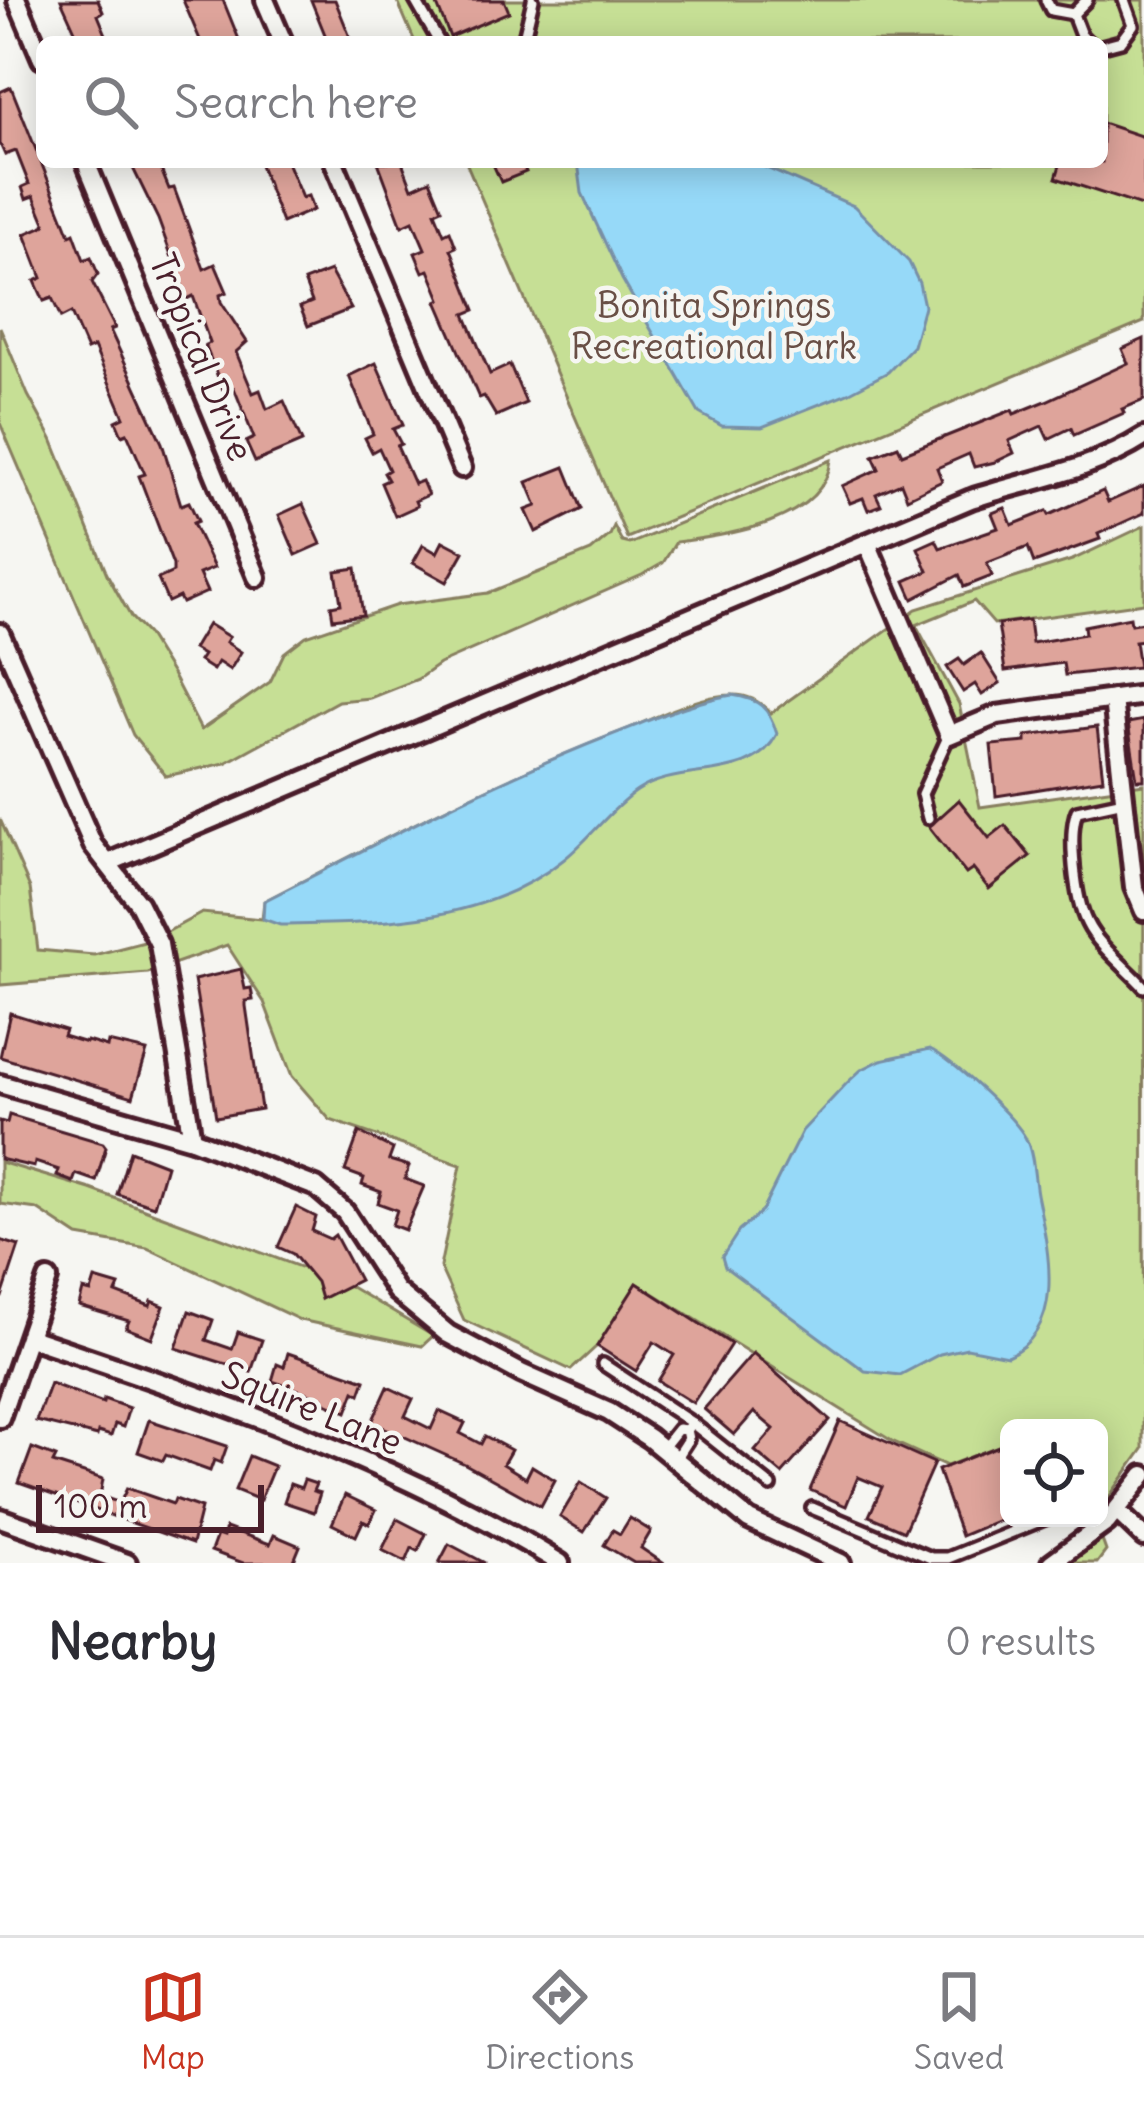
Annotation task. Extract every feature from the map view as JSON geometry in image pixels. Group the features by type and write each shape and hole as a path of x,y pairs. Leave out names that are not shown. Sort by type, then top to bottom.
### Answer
{"street":[{"path":"17,0 36,45"},
{"path":"265,0 280,36"},
{"name":"Tropical Drive","path":"88,168 257,577"},
{"path":"337,168 462,468"},
{"path":"108,863 971,499 1060,475 1111,456 1144,436"},
{"path":"867,543 949,735 997,715 1144,694"},
{"path":"0,633 93,845 139,904 158,944 192,1138"},
{"path":"1113,699 1134,887 1144,911"},
{"path":"0,1084 192,1138 316,1187 345,1212 396,1291 448,1334 608,1412 669,1454 749,1520 841,1563"},
{"path":"0,1418 48,1279"},
{"name":"Squire Lane","path":"30,1338 340,1451 472,1514 560,1563"},
{"path":"1051,1563 1118,1511 1144,1475"},
{"path":"1118,1511 1144,1537"},
{"path":"0,1518 127,1563"}],"lane":[{"path":"415,0 436,36"},
{"path":"524,36 533,0"},
{"path":"1046,0 1051,10 1073,14"},
{"path":"1073,14 1087,0"},
{"path":"1108,44 1121,40 1133,26 1124,0"},
{"path":"1073,14 1085,36"},
{"path":"1131,16 1144,16"},
{"path":"928,818 922,794 949,735"},
{"path":"1124,801 1077,812 1071,826 1087,923 1144,987"},
{"path":"603,1364 772,1486"},
{"path":"669,1454 688,1439 689,1426"},
{"path":"812,1508 931,1560 948,1561 1026,1527"}],"green space":[{"name":"Bonita Springs Recreational Park","path":"397,0 1144,0 1144,322 627,538 469,168 1108,168 1108,36 412,36"},
{"path":"0,327 107,574 173,676 201,730 270,682 284,653 306,636 397,605 488,593 591,551 614,526 622,542 630,544 831,460 824,481 792,512 745,530 676,542 663,563 642,575 439,664 418,679 370,698 338,701 225,763 166,776 133,735 0,423"},
{"path":"1144,526 1144,603 994,624 974,601 916,625 959,704 980,807 1144,784 1143,1449 1108,1498 1108,1419 1000,1419 1000,1445 947,1466 892,1441 637,1283 597,1346 571,1370 464,1320 440,1267 461,1165 330,1120 292,1076 264,1002 227,945 148,973 0,985 0,819 30,888 38,950 94,955 152,940 202,913 262,919 264,901 533,768 703,699 742,696 771,713 916,609 1072,560"},
{"path":"0,1162 90,1189 346,1284 433,1336 422,1346 300,1320 147,1248 78,1236 37,1209 0,1204"},
{"path":"1080,1527 1097,1527 1106,1551 1097,1563 1068,1563"}],"water":[{"path":"579,168 767,168 854,206 909,262 919,283 924,306 913,346 888,372 848,393 762,427 722,426 699,413 622,279 582,193"},
{"path":"732,695 756,702 770,717 777,734 766,750 733,767 673,777 637,791 563,860 499,897 464,909 392,921 280,925 263,919 264,901 477,794 654,718"},
{"path":"930,1049 982,1090 1026,1139 1048,1261 1046,1306 1026,1343 1007,1356 967,1348 940,1354 900,1375 865,1371 725,1267 722,1257 739,1231 762,1211 802,1131 847,1083 881,1060"}],"building":[{"path":"61,0 98,0 107,36 77,36"},
{"path":"183,0 223,0 238,36 198,36"},
{"path":"311,0 335,0 350,36 326,36"},
{"path":"435,0 504,0 509,12 450,36"},
{"path":"11,87 36,150 36,168 43,168 84,260 91,257 98,274 92,282 115,328 110,330 162,443 181,505 189,502 198,521 193,523 214,568 199,574 207,592 182,603 179,597 168,602 158,579 173,572 173,565 139,476 145,474 127,433 122,435 116,421 124,417 94,347 87,350 71,313 61,318 52,298 44,301 35,281 42,278 25,234 46,225 34,196 26,199 22,187 29,184 16,151 5,155 0,144 0,92"},
{"path":"1108,125 1144,137 1144,207 1056,178 1059,168 1108,168"},
{"path":"133,168 160,168 169,189 174,188 204,269 215,264 227,292 220,295 221,302 247,342 236,352 253,393 260,390 267,409 284,401 302,442 255,462 246,442 254,438 234,388 224,392 205,345 210,343 193,296 187,299 158,219"},
{"path":"261,168 290,168 302,198 308,196 313,210 282,223"},
{"path":"380,168 404,168 412,188 430,180 442,209 435,212 444,234 450,231 456,247 451,249 475,310 465,314 490,374 510,365 526,403 496,416 484,396 479,398 437,301 441,299 429,270 423,272 415,253 425,249 413,221 402,226"},
{"path":"495,168 524,168 526,172 501,182"},
{"path":"330,271 351,309 308,326 300,307 312,302 304,281"},
{"path":"1144,339 1144,400 1122,409 1124,413 1074,435 1071,428 1048,439 1042,426 1009,441 1014,453 995,462 974,467 969,454 937,468 942,481 907,498 901,483 876,494 881,505 868,510 863,498 850,503 842,486 879,469 873,456 898,446 902,454 1046,401 1128,363 1122,349"},
{"path":"376,363 403,425 393,429 401,444 397,446 414,484 422,481 428,495 395,516 381,483 388,480 384,473 389,470 379,448 372,452 365,438 373,434 349,376"},
{"path":"565,467 582,509 536,532 526,510 537,506 527,482"},
{"path":"1144,486 1144,513 1098,534 1100,539 1034,563 1028,547 987,563 992,576 964,587 959,575 913,599 905,581 928,571 918,548 936,540 940,548 998,528 992,513 1005,508 1012,525 1103,491 1108,502"},
{"path":"303,504 321,544 296,555 279,515"},
{"path":"443,541 464,552 447,582 413,563 423,545 437,553"},
{"path":"356,568 363,615 333,619 331,606 341,604 336,571"},
{"path":"1130,617 1131,624 1144,622 1144,640 1135,641 1139,667 1065,675 1063,663 1005,671 998,624 1029,620 1032,643 1085,634 1084,626"},
{"path":"208,624 229,637 226,642 241,652 230,670 218,662 213,670 199,661 203,655 193,649"},
{"path":"981,653 1000,683 982,695 975,684 963,692 947,667 959,659 964,665"},
{"path":"1144,720 1144,780 1137,780 1128,723"},
{"path":"1097,727 1103,779 996,796 991,745"},
{"path":"959,800 989,838 1005,825 1030,856 989,889 973,869 966,874 929,827"},
{"path":"241,969 253,1000 246,1001 246,1006 261,1109 216,1117 194,980"},
{"path":"10,1013 65,1030 63,1036 86,1043 107,1047 108,1042 147,1051 133,1097 0,1057"},
{"path":"9,1115 103,1143 106,1147 96,1181 76,1174 73,1182 57,1176 59,1170 35,1162 34,1167 0,1159 0,1121 7,1123"},
{"path":"359,1132 393,1149 389,1160 409,1166 405,1179 424,1186 405,1230 392,1225 397,1210 378,1203 381,1192 345,1171"},
{"path":"130,1151 166,1165 154,1206 117,1194"},
{"path":"296,1207 316,1217 312,1231 330,1239 335,1235 359,1280 321,1299 316,1282 293,1254 278,1247"},
{"path":"0,1240 19,1246 2,1297 0,1297"},
{"path":"95,1279 119,1286 116,1293 150,1306 152,1301 164,1306 152,1338 126,1328 129,1321 79,1306 83,1290 91,1292"},
{"path":"637,1283 731,1344 693,1403 658,1381 674,1355 654,1342 636,1371 597,1346"},
{"path":"189,1311 213,1320 206,1340 232,1349 238,1332 262,1340 251,1372 176,1348"},
{"path":"288,1353 365,1380 347,1412 272,1381 277,1364 284,1367"},
{"path":"753,1353 830,1420 782,1474 755,1451 774,1429 754,1412 734,1435 704,1409"},
{"path":"50,1383 129,1408 123,1427 115,1424 111,1436 98,1432 97,1436 36,1421"},
{"path":"388,1387 413,1399 405,1416 431,1429 439,1411 465,1423 460,1433 481,1444 485,1436 511,1450 503,1464 526,1478 532,1466 555,1480 541,1506 465,1464 372,1422"},
{"path":"149,1420 227,1446 221,1463 214,1460 210,1471 166,1455 163,1461 138,1452"},
{"path":"840,1421 934,1463 904,1531 869,1516 882,1487 858,1477 846,1506 810,1490"},
{"path":"1000,1446 1000,1520 961,1536 938,1470"},
{"path":"32,1448 56,1457 53,1463 103,1479 100,1496 120,1503 127,1488 201,1508 192,1544 19,1483"},
{"path":"249,1456 274,1466 260,1500 235,1490"},
{"path":"304,1480 316,1484 313,1491 320,1493 314,1512 284,1502 290,1484 301,1488"},
{"path":"581,1482 606,1498 584,1532 560,1517"},
{"path":"345,1495 376,1510 356,1536 332,1524"},
{"path":"630,1518 651,1531 641,1548 663,1563 634,1563 604,1545 613,1530 620,1534"},
{"path":"397,1519 426,1534 406,1562 382,1550"},
{"path":"226,1528 270,1544 274,1535 300,1546 293,1563 243,1563 211,1551 217,1535 223,1537"},
{"path":"449,1544 485,1563 439,1563"}]}
